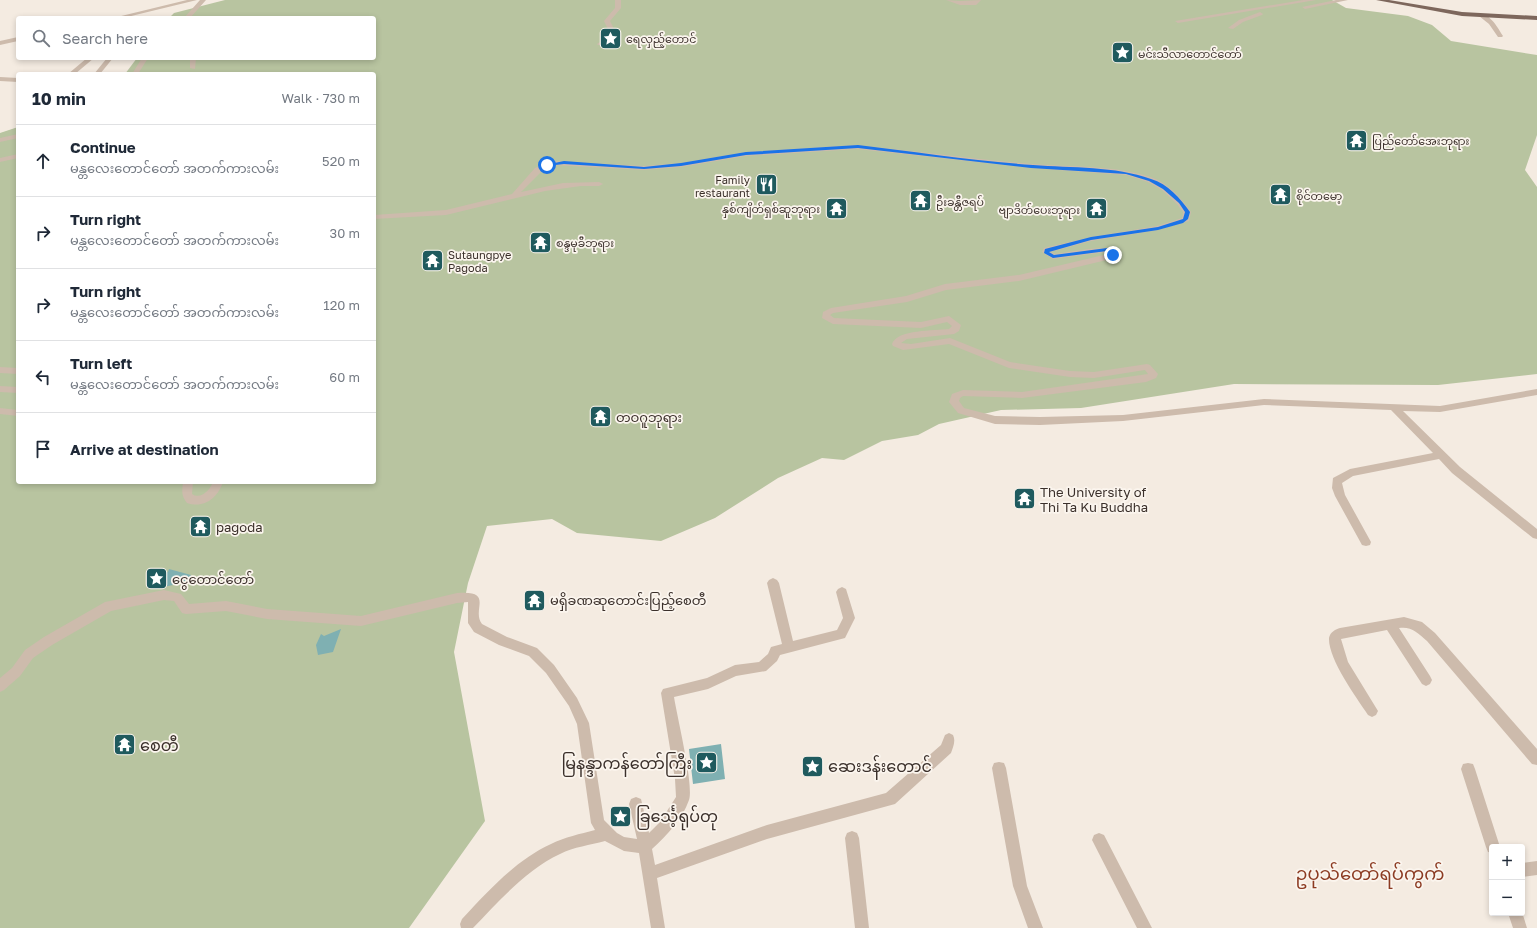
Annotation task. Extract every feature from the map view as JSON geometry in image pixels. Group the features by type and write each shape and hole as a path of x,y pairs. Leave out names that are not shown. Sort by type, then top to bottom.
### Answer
{"main road":[{"path":"1379,0 1446,12 1537,18"}],"street":[{"path":"161,0 163,7"},
{"path":"128,16 194,0"},
{"path":"173,5 185,8 188,16 204,0"},
{"path":"600,44 615,44 616,39 607,21 618,8 618,0"},
{"path":"949,0 967,4 976,3 978,0"},
{"path":"1178,21 1313,0"},
{"path":"1231,28 1241,21 1259,14 1344,0"},
{"path":"1481,15 1491,23 1500,36"},
{"path":"0,43 16,40"},
{"path":"74,72 88,60"},
{"path":"99,72 108,60"},
{"path":"136,72 144,60"},
{"path":"193,60 193,68"},
{"path":"0,79 16,80"},
{"path":"0,140 16,136"},
{"path":"515,194 538,170 552,163 644,168 681,165 746,154 858,147 1031,166 1126,173 1151,180 1164,188 1180,202 1187,212 1186,219 1181,222 1158,228 1091,238 1047,250 1046,252 1053,257 1107,250 1113,252 1112,256 1030,276 946,287 907,299 831,311 826,314 827,319 833,321 877,322 908,325 921,325 949,320 957,325 956,329 951,332 902,338 897,341 896,344 904,347 950,341 1009,365 1033,370 1094,375 1147,367 1153,374 1153,376 1146,380 1039,394 1005,396 976,393 959,394 955,398 954,402 961,411 995,420 1040,421 1123,418 1264,402 1440,409 1537,392"},
{"path":"2,161 16,157"},
{"path":"376,217 455,211 515,194 579,183 599,184"},
{"path":"0,370 16,371"},
{"path":"0,389 16,390"},
{"path":"1394,408 1441,455 1474,485 1537,535"},
{"path":"0,411 16,413"},
{"path":"1366,542 1340,496 1337,488 1337,481 1350,473 1441,455"},
{"path":"188,484 188,495 192,500 200,501 210,497 216,490 218,484"},
{"path":"772,583 789,647"},
{"path":"0,686 16,672 29,654 48,640 109,606 123,602 164,595 177,597 186,609 226,606 267,614 362,621 457,598 470,597 474,601 474,623 478,628 509,644 533,652 550,670 573,702 583,723 598,823 605,834 616,840 635,846 645,846 665,827 683,798 682,779 667,693 708,683 735,671 762,667 774,657 775,650 840,634 849,618 842,592"},
{"path":"1372,712 1346,669 1336,647 1335,637 1340,633 1404,622 1418,626 1431,637 1537,759"},
{"path":"1390,625 1426,680"},
{"path":"650,874 766,832 890,798 946,749 949,739"},
{"path":"999,768 1020,886 1032,922 1036,928"},
{"path":"1468,769 1492,844"},
{"path":"636,804 650,874 658,928"},
{"path":"467,924 501,887 523,870 556,849 605,834"},
{"path":"852,838 858,881 862,928"},
{"path":"1099,840 1145,928"},
{"path":"1525,870 1537,868"},
{"path":"1516,916 1520,928"}],"green space":[{"path":"225,0 1332,0 1346,8 1408,16 1432,25 1451,41 1537,55 1537,135 1525,170 1537,187 1537,374 1438,385 1234,384 1081,408 1001,410 939,424 918,435 882,441 844,460 822,458 778,478 715,518 661,541 577,533 552,519 487,526 468,583 454,652 485,821 409,928 0,928 0,133 16,128 16,484 376,484 376,72 126,72 136,60 376,60 376,16 171,16 174,13"}],"water":[{"path":"169,569 191,575 188,582 153,589 159,576 168,572"},
{"path":"341,629 333,652 318,655 316,645 321,634 324,636"},
{"name":"မြနန္ဒာကန်တော်ကြီး","path":"721,744 725,779 693,784 689,749"}],"place":[{"name":"ရေလှည့်တောင်","path":"610,38"},
{"name":"မင်းသီလာတောင်တော်","path":"1122,53"},
{"name":"ပြည်တော်အေးဘုရား","path":"1356,140"},
{"name":"Family restaurant","path":"766,185"},
{"name":"စိုင်တမော့","path":"1280,195"},
{"name":"ဦးခန္တီဇရပ်","path":"920,201"},
{"name":"နှစ်ကျိတ်ရှစ်ဆူဘုရား","path":"836,208"},
{"name":"ဗျာဒိတ်ပေးဘုရား","path":"1096,209"},
{"name":"စန္ဒမုခီဘုရား","path":"541,242"},
{"name":"Sutaungpye Pagoda","path":"432,260"},
{"name":"တဝဂူဘုရား","path":"600,417"},
{"name":"The University of Thi Ta Ku Buddha","path":"1024,499"},
{"name":"pagoda","path":"201,527"},
{"name":"ငွေတောင်တော်","path":"156,579"},
{"name":"မရှိခဏဆုတောင်းပြည့်စေတီ","path":"535,600"},
{"name":"စေတီ","path":"124,745"},
{"name":"မြနန္ဒာကန်တော်ကြီး","path":"707,763"},
{"name":"ဆေးဒန်းတောင်","path":"812,766"},
{"name":"ခြင်္သေ့ရုပ်တု","path":"621,816"}],"district":[{"name":"ဥပုသ်တော်ရပ်ကွက်","path":"1370,873"}],"route":[{"path":"547,165 552,163 564,163 623,168 666,167 730,155 837,147 858,147 1031,166 1126,173 1151,180 1164,188 1180,202 1187,212 1186,219 1169,226 1091,238 1047,250 1046,252 1048,255 1053,257 1107,250 1112,251 1114,253 1113,255"}]}
